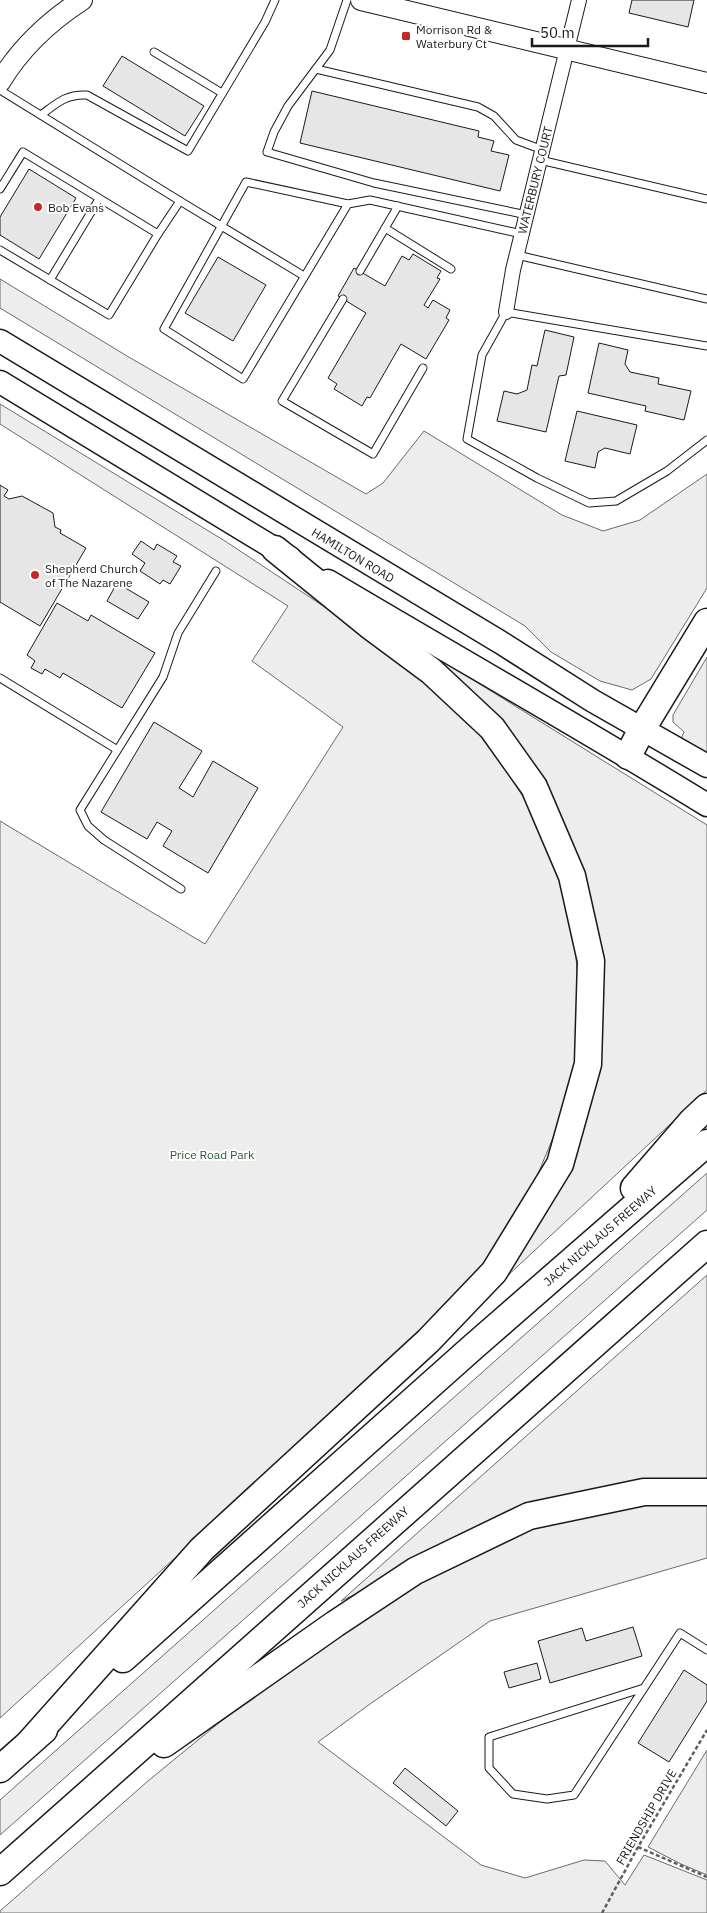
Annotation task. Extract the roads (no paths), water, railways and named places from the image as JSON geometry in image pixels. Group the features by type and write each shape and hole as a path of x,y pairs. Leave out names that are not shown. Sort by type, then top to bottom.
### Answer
{"highway":[{"path":"30,1742 202,1549 428,1341 494,1272 560,1164 588,1064 591,961 572,876 534,788 492,728 431,671 275,549"},
{"path":"628,756 642,728 707,622"},
{"path":"574,1258 707,1106"},
{"name":"JACK NICKLAUS FREEWAY","path":"0,1769 574,1258 707,1143"},
{"name":"JACK NICKLAUS FREEWAY","path":"0,1872 707,1244"},
{"path":"102,1780 159,1748 335,1624 415,1571 528,1516 644,1492 707,1492"}],"main road":[{"path":"361,0 707,83"},
{"path":"0,82 11,60 71,4"},
{"name":"HAMILTON ROAD","path":"0,341 500,642 593,701 707,766"},
{"path":"0,382 275,549 628,756 707,805"}],"street":[{"name":"WATERBURY COURT","path":"506,312 517,255 579,0"}],"lane":[{"path":"41,115 75,94 87,95 188,151 265,22 275,0"},
{"path":"347,0 330,50 288,106 274,132 267,152 374,183 527,215"},
{"path":"154,52 222,93"},
{"path":"316,69 478,107 494,116 516,140 541,155 707,199"},
{"path":"0,90 304,276"},
{"path":"0,189 23,152 158,234"},
{"path":"348,204 243,379 164,329 246,182 348,204 370,200 522,234"},
{"path":"50,280 99,198"},
{"path":"0,250 109,315 180,201"},
{"path":"360,271 398,206"},
{"path":"385,228 451,269"},
{"path":"517,255 707,299"},
{"path":"343,299 282,401 373,454 423,368"},
{"path":"707,346 506,312 482,356 467,439 537,478 589,503 616,501 667,471 707,440"},
{"path":"181,889 104,840 88,826 80,810 116,749 163,677 178,633 216,571"},
{"path":"0,678 116,749"},
{"path":"644,1688 489,1737 489,1768 514,1794 547,1799 574,1795 680,1633 707,1650"}],"place":[{"name":"Morrison Rd & Waterbury Ct","path":"406,36"},
{"name":"Bob Evans","path":"38,207"},
{"name":"Shepherd Church of The Nazarene","path":"35,575"}],"park label":[{"name":"Price Road Park","path":"212,1154"}]}
